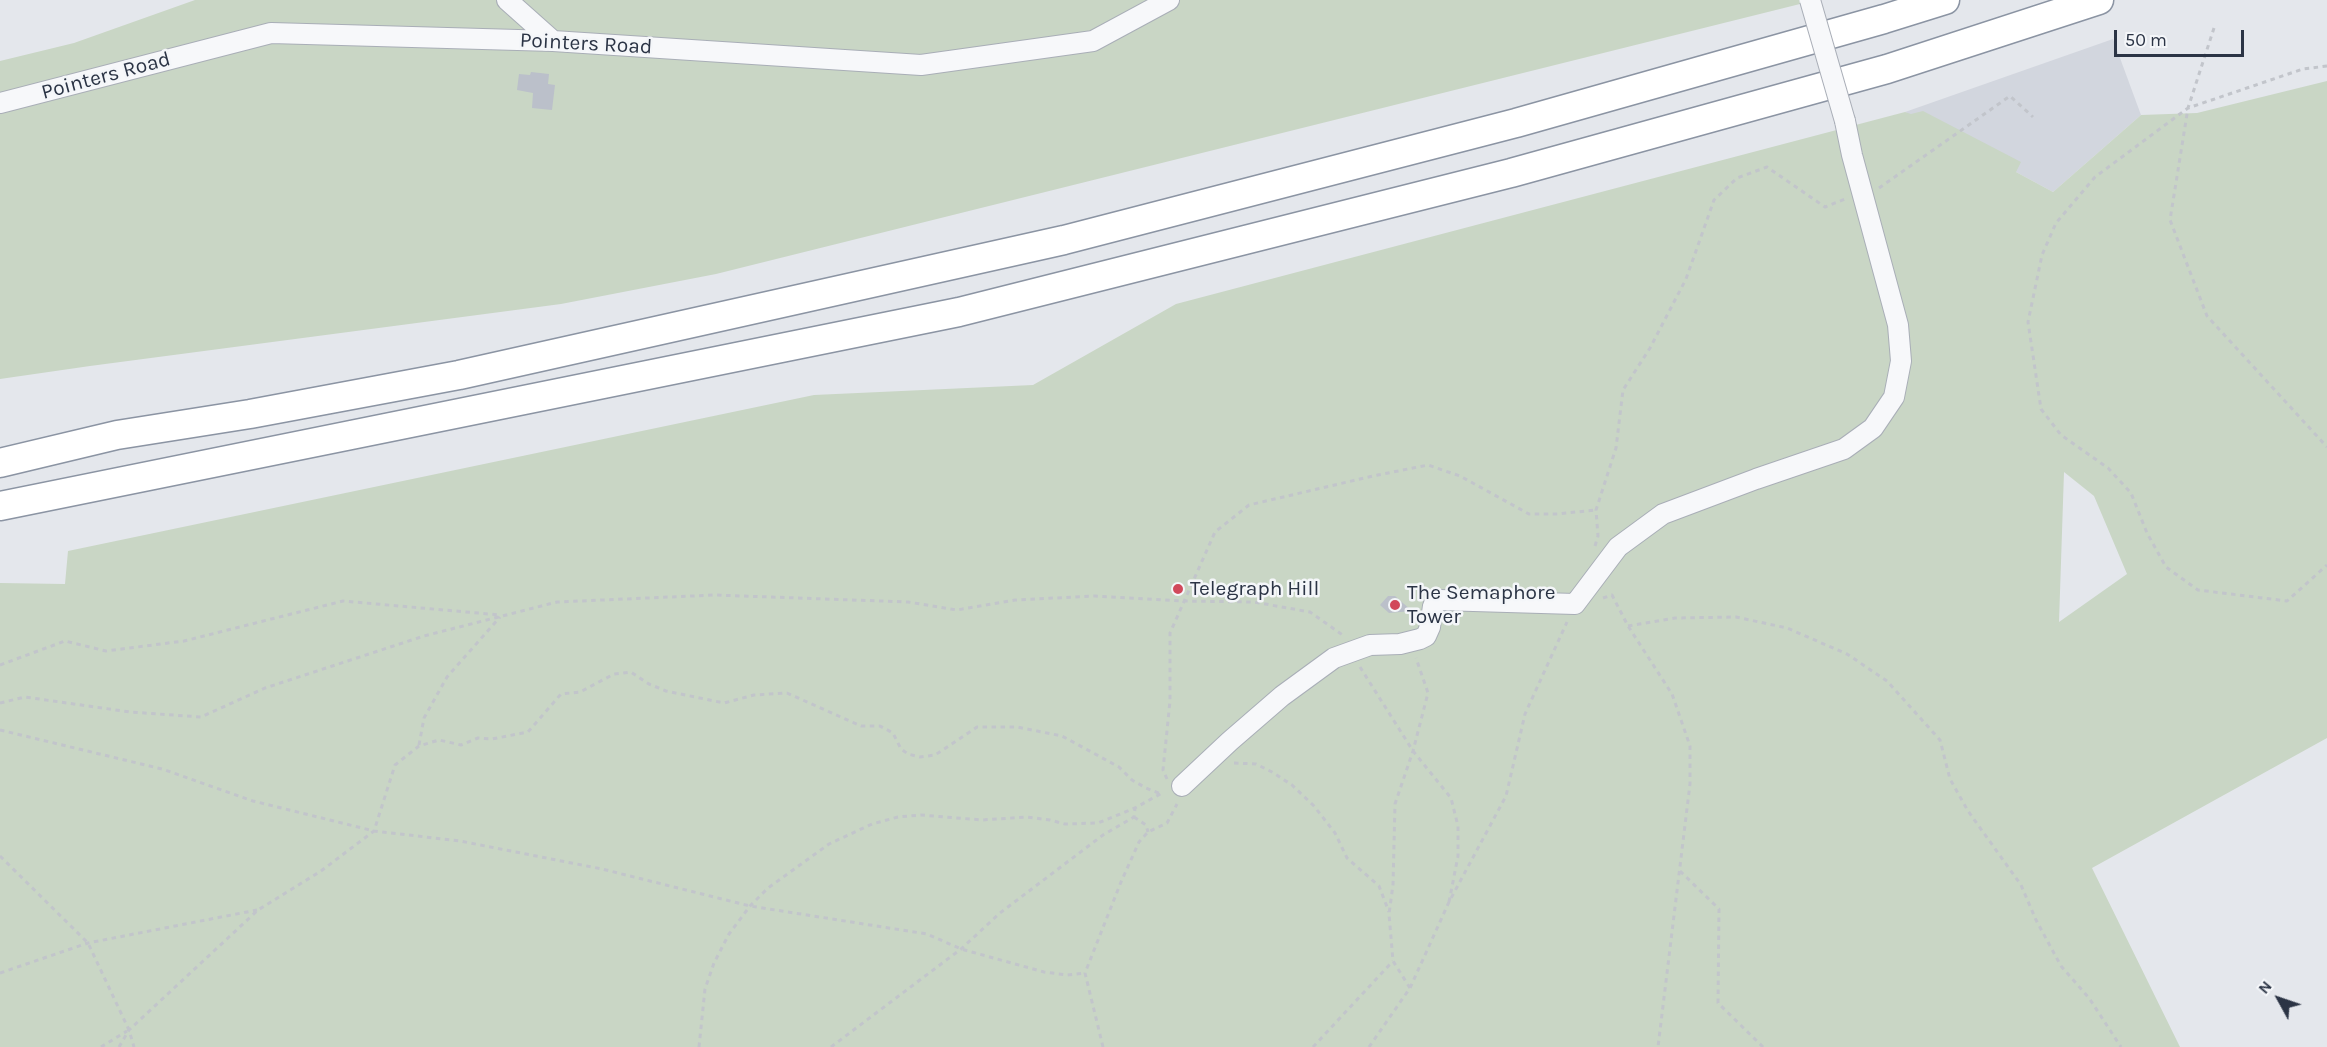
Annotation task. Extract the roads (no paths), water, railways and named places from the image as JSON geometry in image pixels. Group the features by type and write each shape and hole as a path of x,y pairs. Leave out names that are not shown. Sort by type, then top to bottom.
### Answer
{"highway":[{"path":"0,463 117,435 250,414 459,375 1064,240 1516,123 1873,23 1944,0"},
{"path":"0,506 959,312 1511,173 1887,69 2099,0"}],"street":[{"path":"507,0 554,41"},
{"name":"Pointers Road","path":"0,103 272,33 554,41 921,65 1093,41 1169,0"},
{"path":"1177,787 1282,696 1324,664 1360,647 1411,642 1426,636 1430,627 1433,606 1440,600 1575,604 1618,547 1663,514 1844,449 1873,428 1894,397 1901,361 1898,326 1845,121 1810,0"}],"place":[{"name":"Telegraph Hill","path":"1178,589"},
{"name":"The Semaphore Tower","path":"1395,605"}]}
